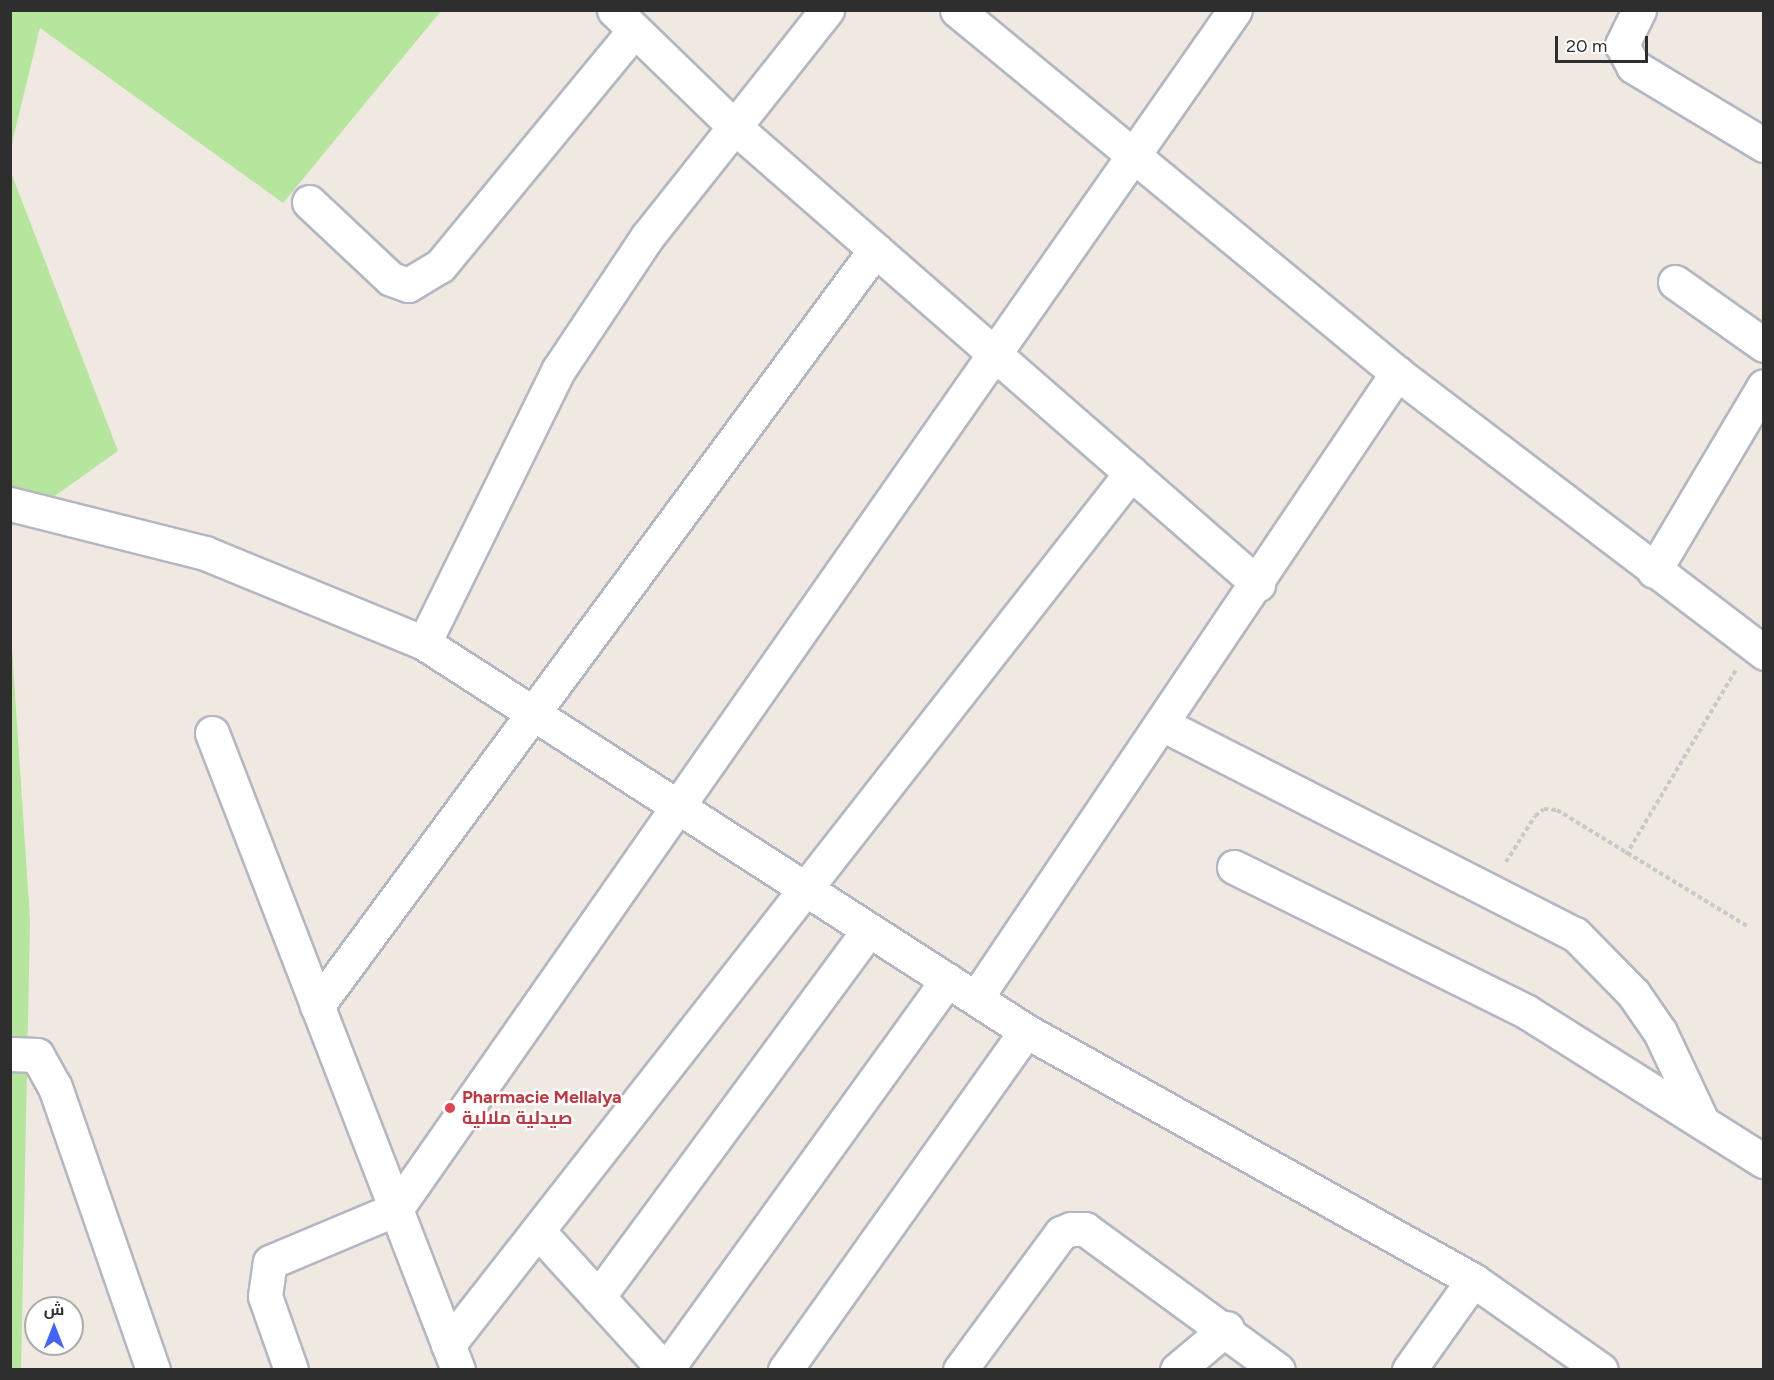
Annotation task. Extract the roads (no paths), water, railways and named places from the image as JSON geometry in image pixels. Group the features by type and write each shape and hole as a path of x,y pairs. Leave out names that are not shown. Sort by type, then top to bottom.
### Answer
{"street":[{"path":"424,643 559,369 647,237 736,129 827,10"},
{"path":"957,10 1397,373 1757,648"},
{"path":"291,1370 265,1296 270,1262 396,1209 994,354 1135,158 1235,10"},
{"path":"1639,10 1623,45 1633,66 1764,145"},
{"path":"309,202 391,279 408,285 440,266 624,21 736,129 1258,584"},
{"path":"317,1005 875,250"},
{"path":"1675,282 1764,345"},
{"path":"976,998 1258,584 1397,373"},
{"path":"1654,570 1764,386"},
{"path":"453,1358 538,1231 1131,473"},
{"path":"10,504 204,553 424,643 1026,1031 1473,1280 1601,1370"},
{"path":"1162,724 1575,934 1604,960 1660,1032 1700,1117"},
{"path":"212,733 453,1358"},
{"path":"1234,867 1527,1012 1700,1117 1764,1161"},
{"path":"598,1297 869,930"},
{"path":"538,1231 665,1370 948,980"},
{"path":"785,1370 1026,1031"},
{"path":"10,1054 37,1055 55,1087 153,1370"},
{"path":"960,1370 1061,1233 1071,1229 1085,1229 1227,1328 1278,1370"},
{"path":"1409,1370 1473,1280"},
{"path":"1177,1370 1227,1328"}],"place":[{"name":"Pharmacie Mellalya صيدلية ملالية","path":"450,1108"}]}
